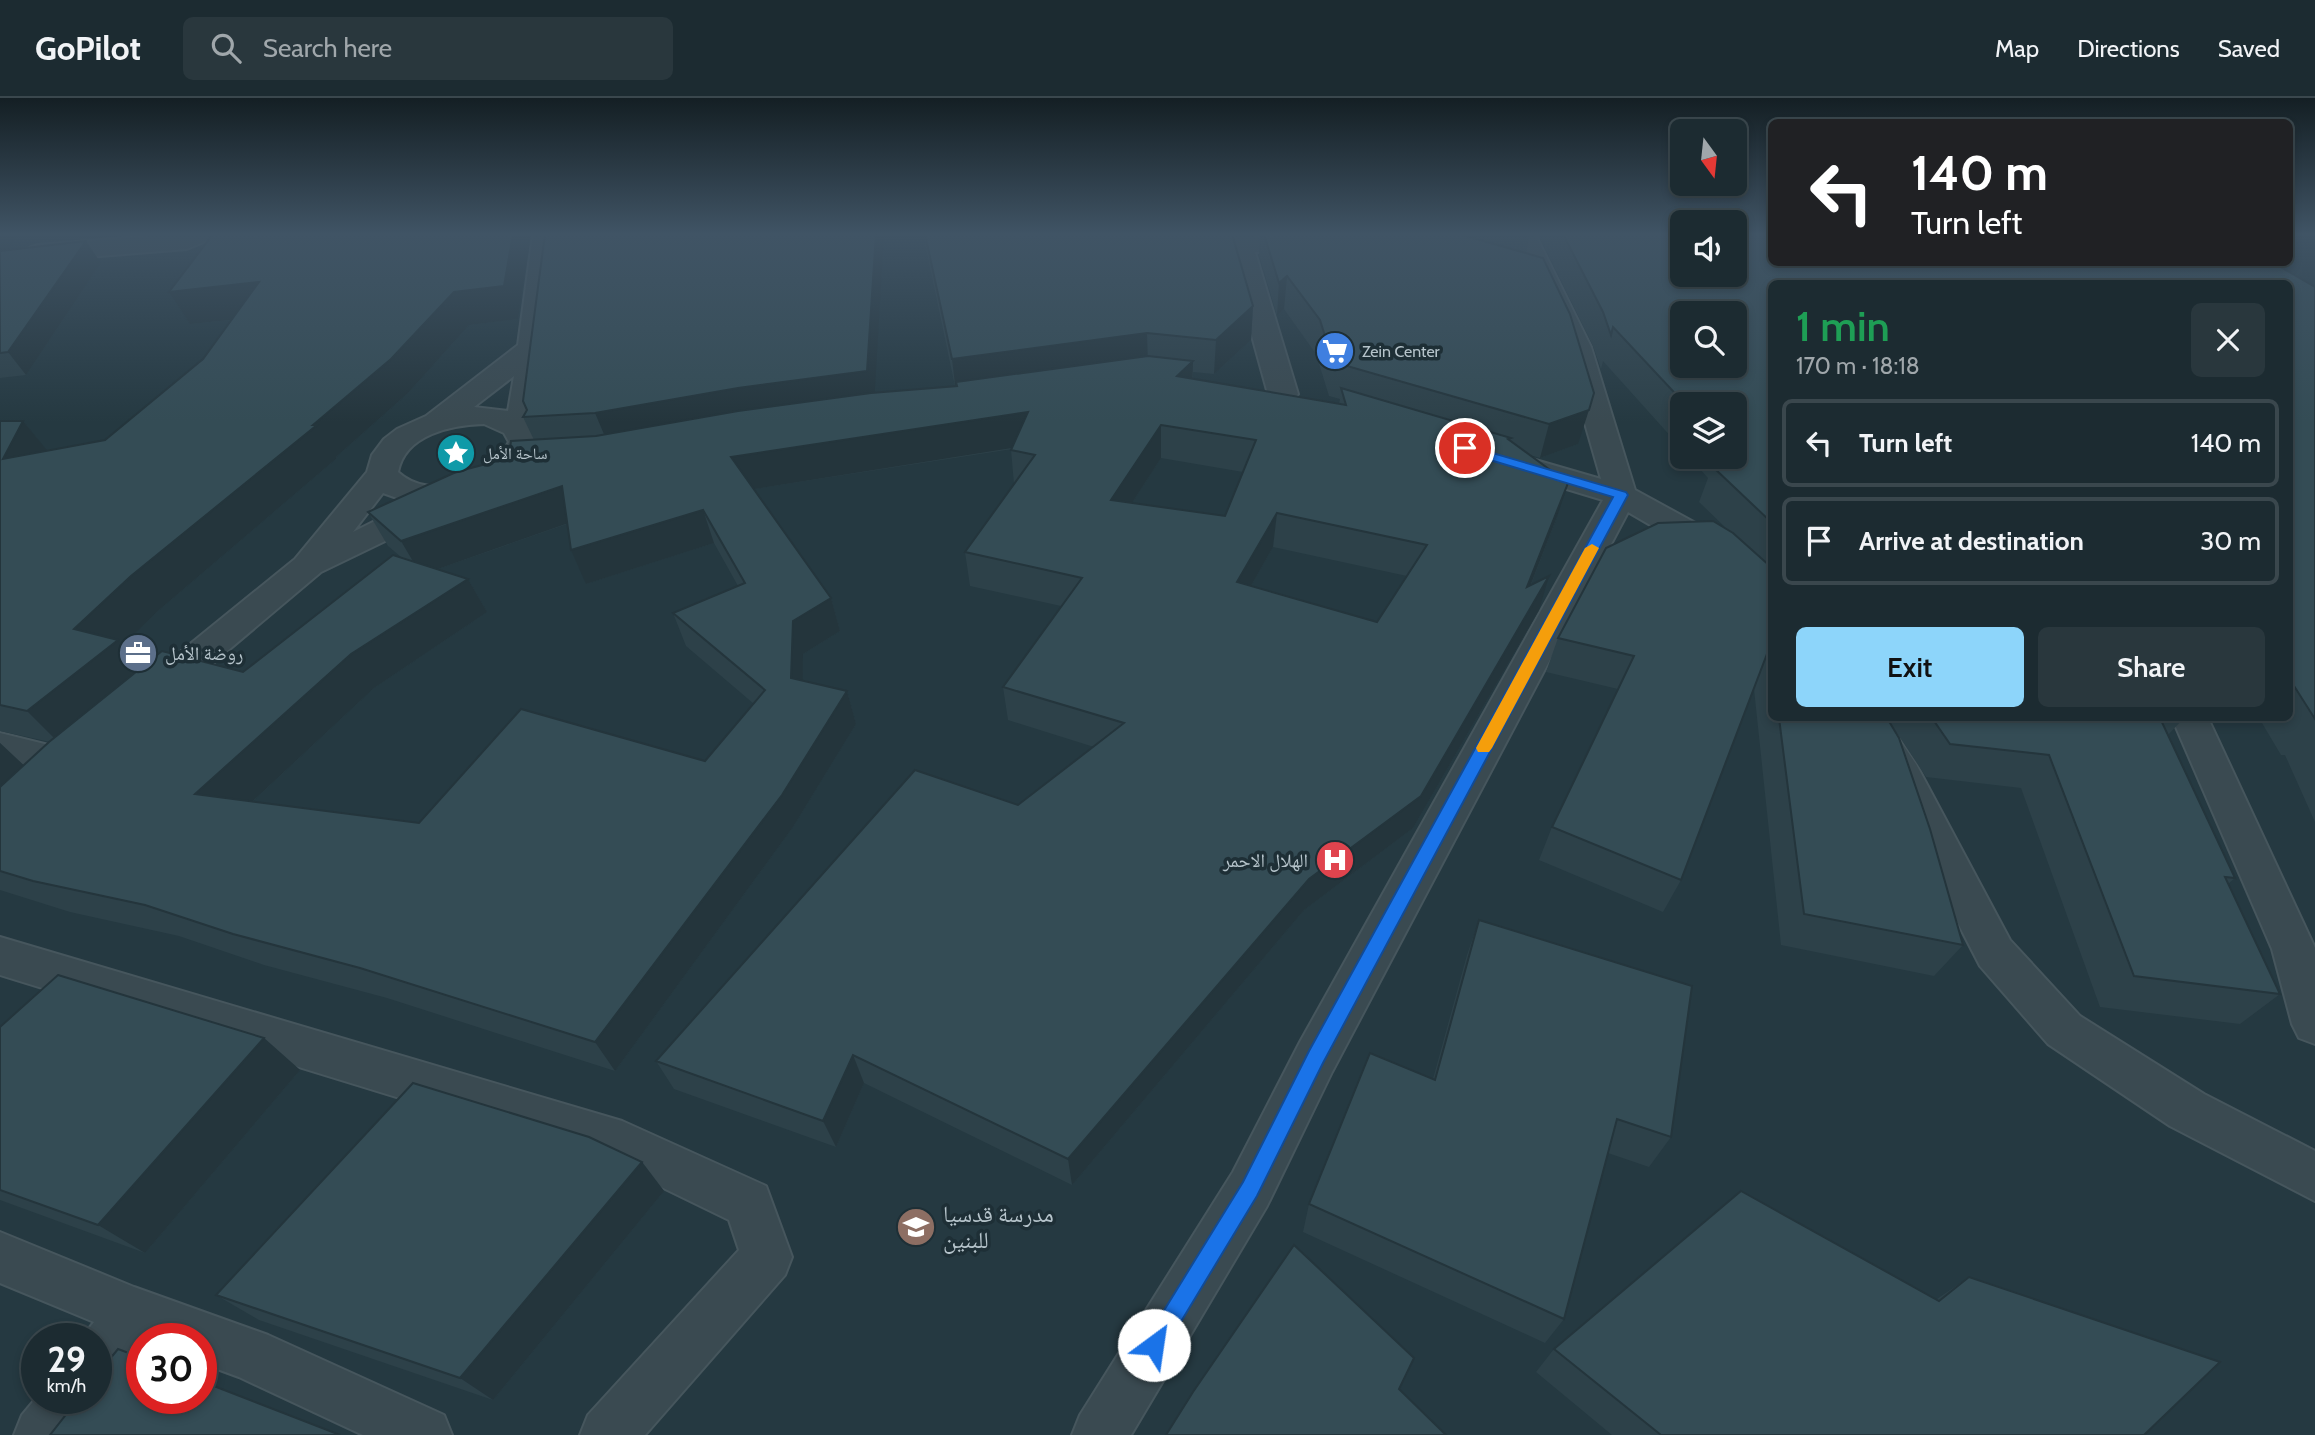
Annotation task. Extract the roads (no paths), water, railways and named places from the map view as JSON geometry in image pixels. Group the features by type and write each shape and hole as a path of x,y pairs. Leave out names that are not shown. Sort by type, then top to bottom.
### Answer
{"street":[{"path":"521,433 537,296"},
{"path":"1256,296 1282,396"},
{"path":"1100,1435 1250,1189 1316,1057 1621,495 1577,348 1545,296"},
{"path":"130,712 307,567 382,474 384,460 395,445 413,432 436,422 529,350"},
{"path":"307,567 456,494 527,463 521,433 513,424 479,415 436,422"},
{"path":"1478,452 1621,495 1731,557 1768,591"},
{"path":"382,474 390,486 406,494 456,494"},
{"path":"1868,721 1902,775 1995,953 2064,1030 2188,1110 2315,1177"},
{"path":"2191,721 2304,950 2315,1024"},
{"path":"0,747 78,755 38,790"},
{"path":"0,956 622,1144 748,1203 767,1257 608,1435"},
{"path":"0,1257 134,1313 249,1354 424,1435"},
{"path":"112,1342 134,1313"},
{"path":"42,1435 57,1414"}],"place":[{"name":"Zein Center","path":"1335,351"},
{"name":"ساحة الأمل","path":"456,453"},
{"name":"روضة الأمل","path":"138,653"},
{"name":"الهلال الاحمر","path":"1335,860"},
{"name":"مدرسة قدسيا للبنين","path":"916,1227"}]}
